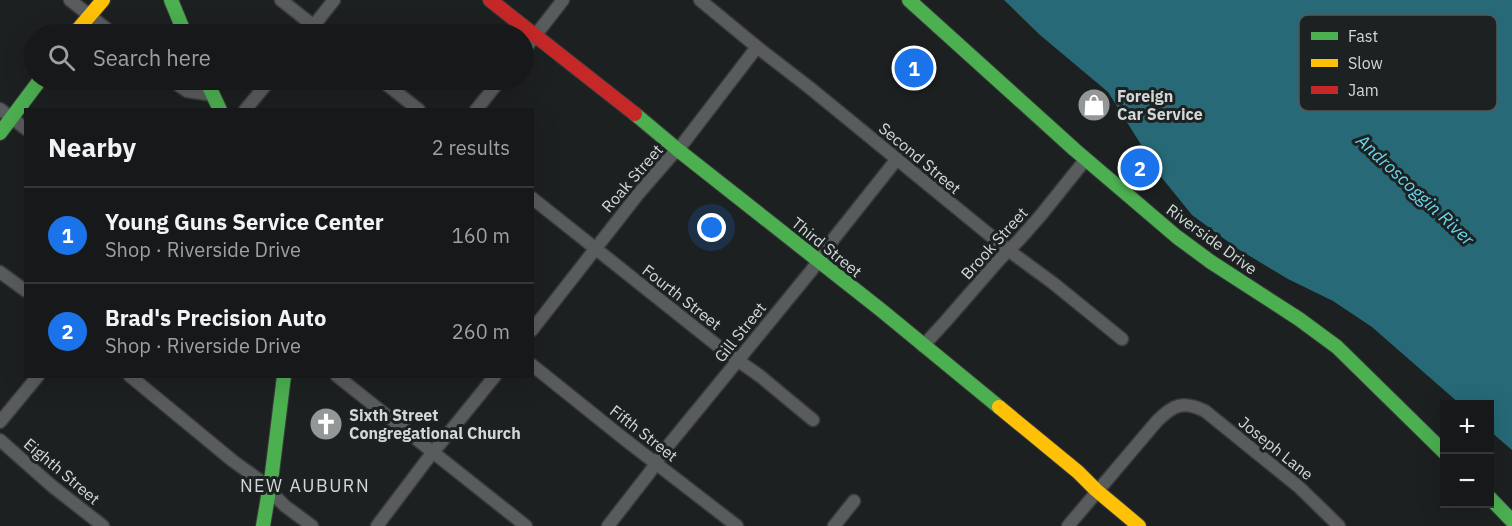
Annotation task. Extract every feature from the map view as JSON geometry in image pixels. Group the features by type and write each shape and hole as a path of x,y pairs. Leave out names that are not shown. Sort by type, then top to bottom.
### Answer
{"street":[{"path":"70,0 100,24"},
{"path":"83,24 103,0"},
{"path":"171,0 181,24"},
{"path":"281,0 306,24"},
{"path":"320,24 334,0"},
{"name":"Third Street","path":"490,0 521,24"},
{"path":"535,35 563,0"},
{"name":"Second Street","path":"700,0 897,159 922,182 1122,339"},
{"name":"Riverside Drive","path":"909,0 1086,159 1193,249 1332,343 1440,448"},
{"name":"Third Street","path":"535,35 881,310 1078,472 1139,526"},
{"name":"Roak Street","path":"534,327 639,193 678,150 757,47"},
{"path":"0,133 6,113 30,90"},
{"path":"186,90 213,95"},
{"path":"211,90 219,108"},
{"path":"247,108 262,90"},
{"path":"394,90 416,108"},
{"path":"478,108 492,90"},
{"path":"6,113 24,127"},
{"name":"Gill Street","path":"608,526 897,159"},
{"name":"Brook Street","path":"923,346 1041,216 1086,159"},
{"name":"Fourth Street","path":"534,200 813,420"},
{"path":"0,272 24,290"},
{"name":"Fifth Street","path":"534,366 737,526"},
{"path":"0,422 36,378"},
{"path":"132,378 258,479 285,506 312,526"},
{"path":"263,526 284,378"},
{"path":"340,378 526,526"},
{"path":"377,526 493,378"},
{"name":"Joseph Lane","path":"1096,490 1156,421 1173,407 1187,405 1204,411 1299,487 1339,526"},
{"name":"Eighth Street","path":"0,440 51,486 103,526"},
{"path":"1068,526 1096,490"},
{"path":"834,526 854,501"},
{"path":"1494,502 1512,521"}],"water":[{"name":"Androscoggin River","path":"1004,0 1512,0 1512,450 1494,434 1494,400 1455,400 1372,327 1333,301 1288,279 1238,249 1192,215 1162,178 1108,92 1040,35"}],"traffic: fast":[{"path":"171,0 181,24"},
{"path":"909,0 1075,150 1177,237 1337,347 1440,448"},
{"path":"0,133 32,90"},
{"path":"211,90 219,108"},
{"path":"635,114 999,407"},
{"path":"263,526 284,378"},
{"path":"1494,502 1512,521"}],"traffic: slow":[{"path":"83,24 103,0"},
{"path":"999,407 1139,526"}],"traffic: jam":[{"path":"490,0 521,24"},
{"path":"534,35 635,114"}],"place":[{"name":"Young Guns Service Center","path":"914,68"},
{"name":"Foreign Car Service","path":"1094,105"},
{"name":"Brad's Precision Auto","path":"1140,168"},
{"name":"Sixth Street Congregational Church","path":"326,424"}],"district":[{"name":"NEW AUBURN","path":"305,486"}]}
